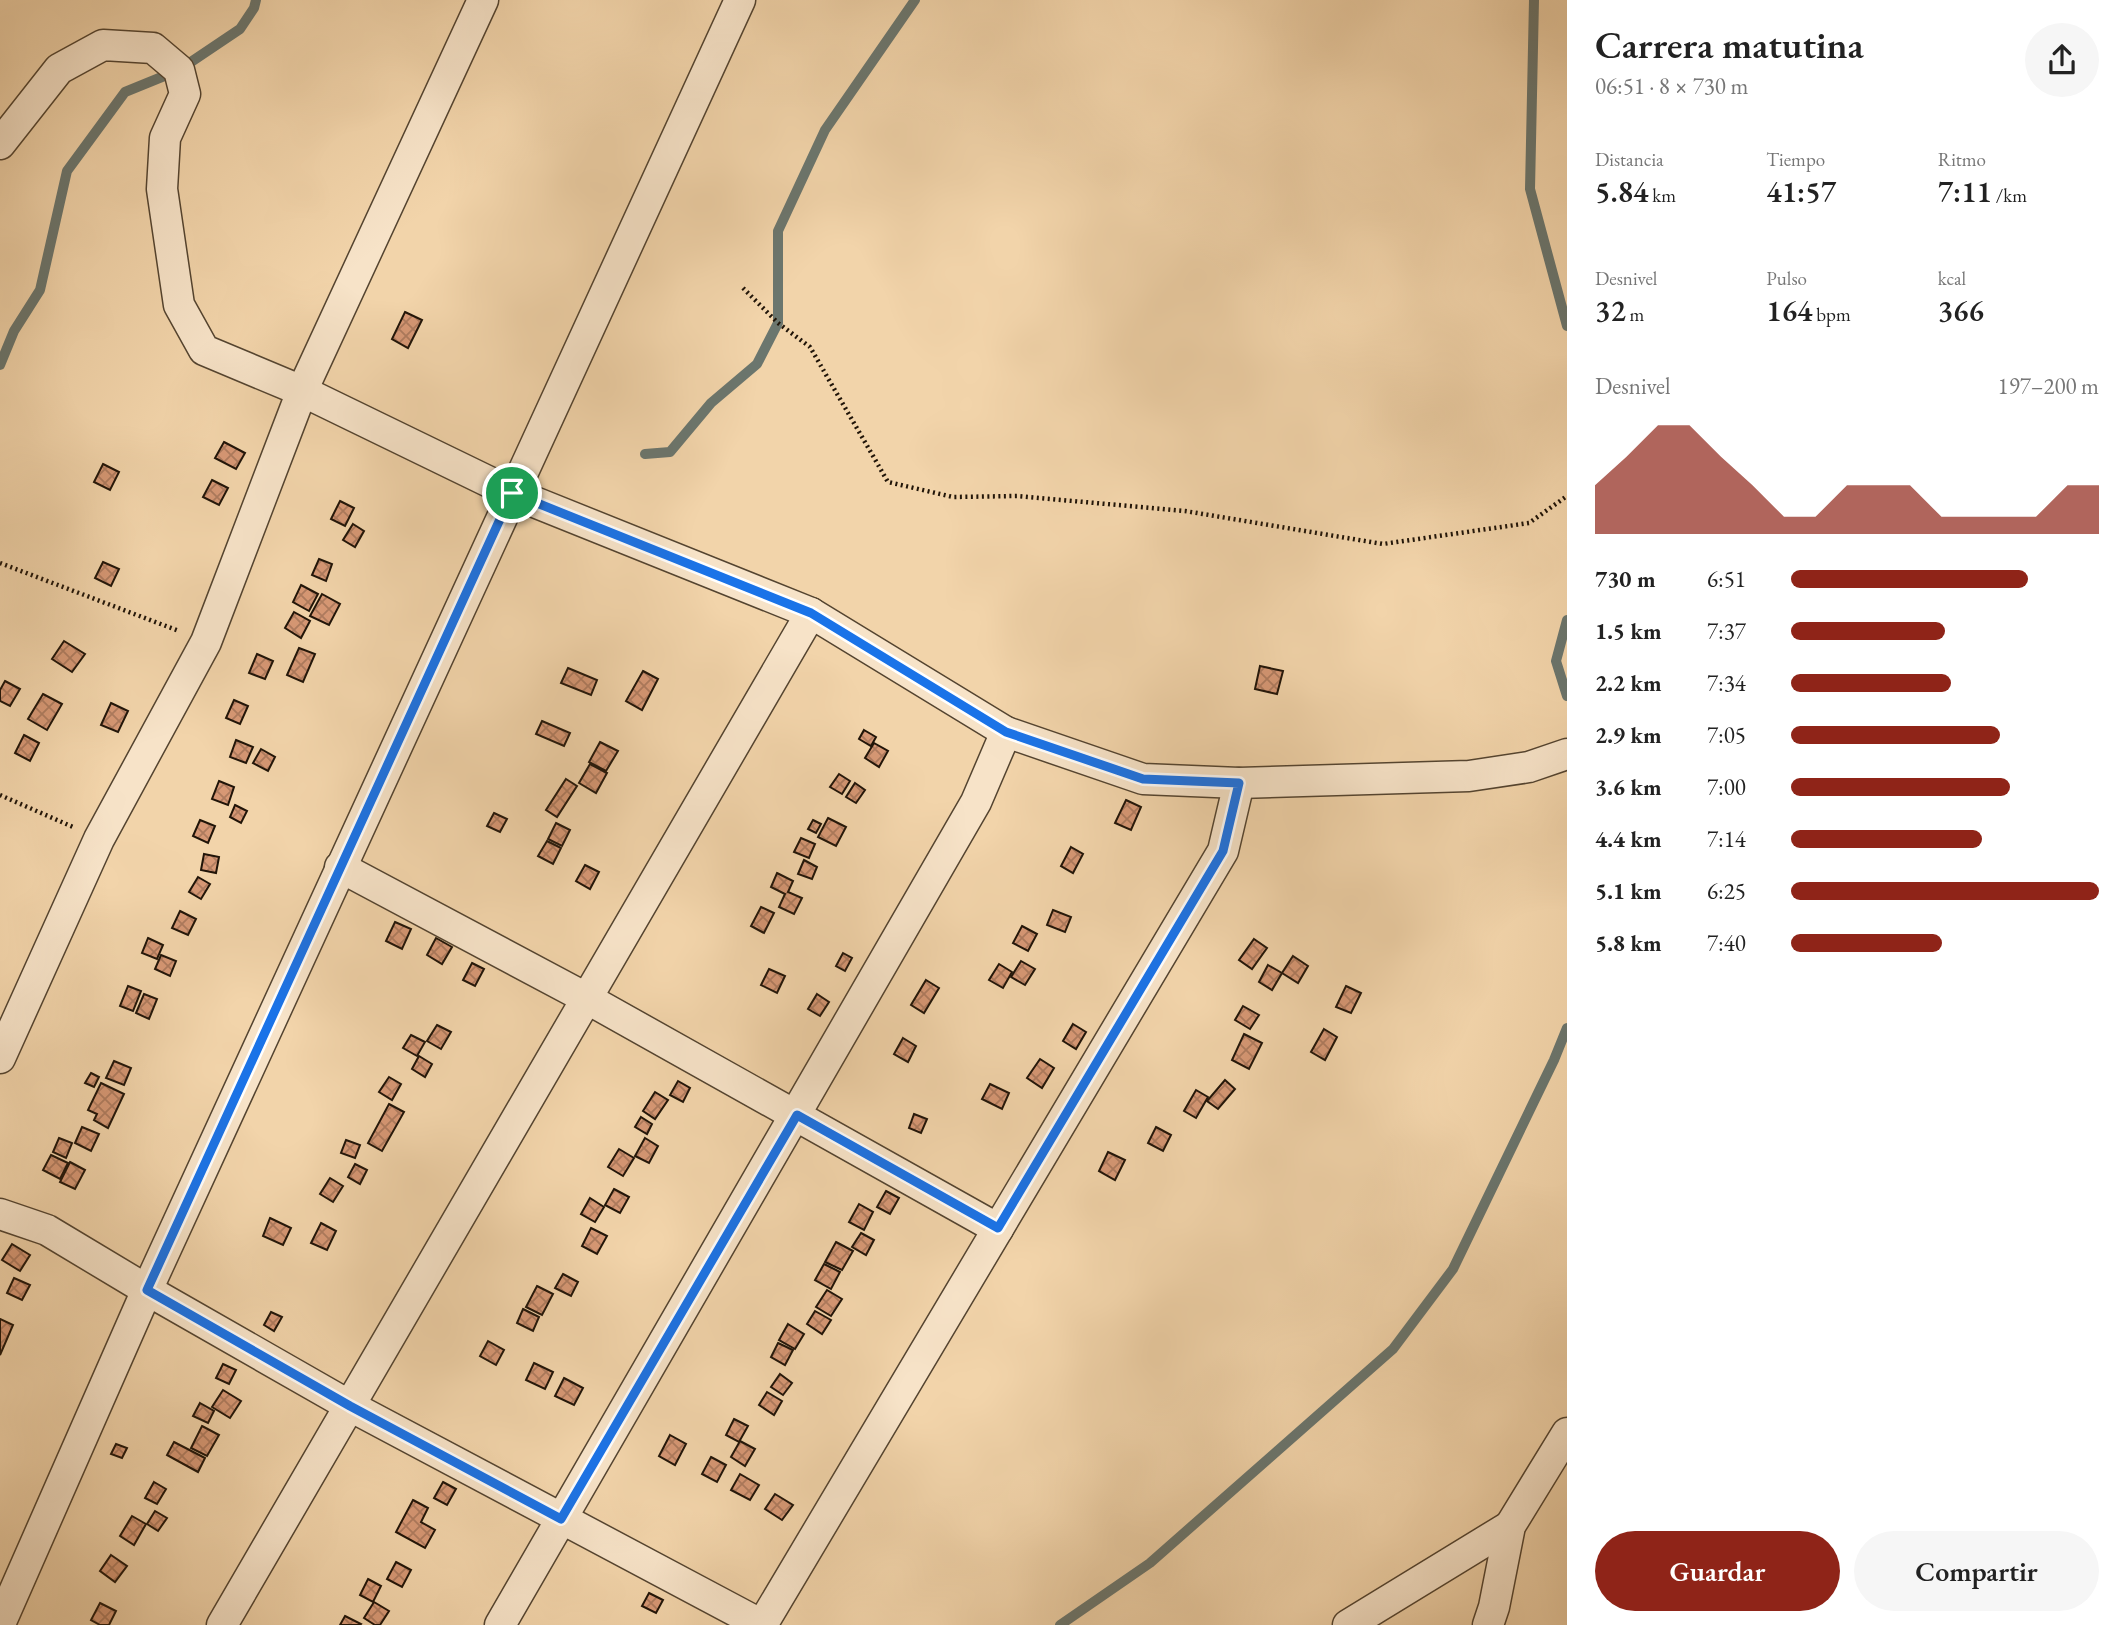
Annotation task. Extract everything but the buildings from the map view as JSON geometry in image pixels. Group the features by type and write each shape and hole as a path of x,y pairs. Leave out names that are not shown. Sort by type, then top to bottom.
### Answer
{"street":[{"path":"0,1058 99,839 206,642 302,391 483,0"},
{"path":"0,1624 147,1290 740,0"},
{"path":"0,144 59,69 103,45 153,48 179,70 185,94 164,138 162,188 179,305 204,350 302,391 512,493 811,613 1006,732 1143,779 1239,783 1469,776 1529,767 1567,754"},
{"path":"222,1625 811,613"},
{"path":"500,1625 976,802 1006,732"},
{"path":"0,1214 47,1230 350,1406 762,1625 1223,851 1239,783"},
{"path":"340,867 586,998 998,1228"},
{"path":"1488,1625 1510,1526 1567,1433"},
{"path":"1348,1625 1510,1526"}],"path":[{"path":"743,288 778,323 810,347 888,482 953,497 1017,496 1185,511 1383,544 1529,523 1567,496"},
{"path":"0,563 206,642"},
{"path":"0,795 99,839"}],"waterway":[{"path":"0,365 14,331 40,290 67,171 125,92 179,70 240,29 254,8 256,0"},
{"path":"645,454 670,452 711,403 757,364 778,323 778,231 825,130 915,0"},
{"path":"1534,0 1530,189 1567,326"},
{"path":"1567,620 1556,661 1567,696"},
{"path":"1060,1625 1150,1563 1393,1349 1453,1269 1567,1028"}],"route":[{"path":"512,493 811,613 1006,732 1143,779 1239,783 1223,851 998,1228 797,1115 561,1519 350,1406 147,1290 512,493"}]}
